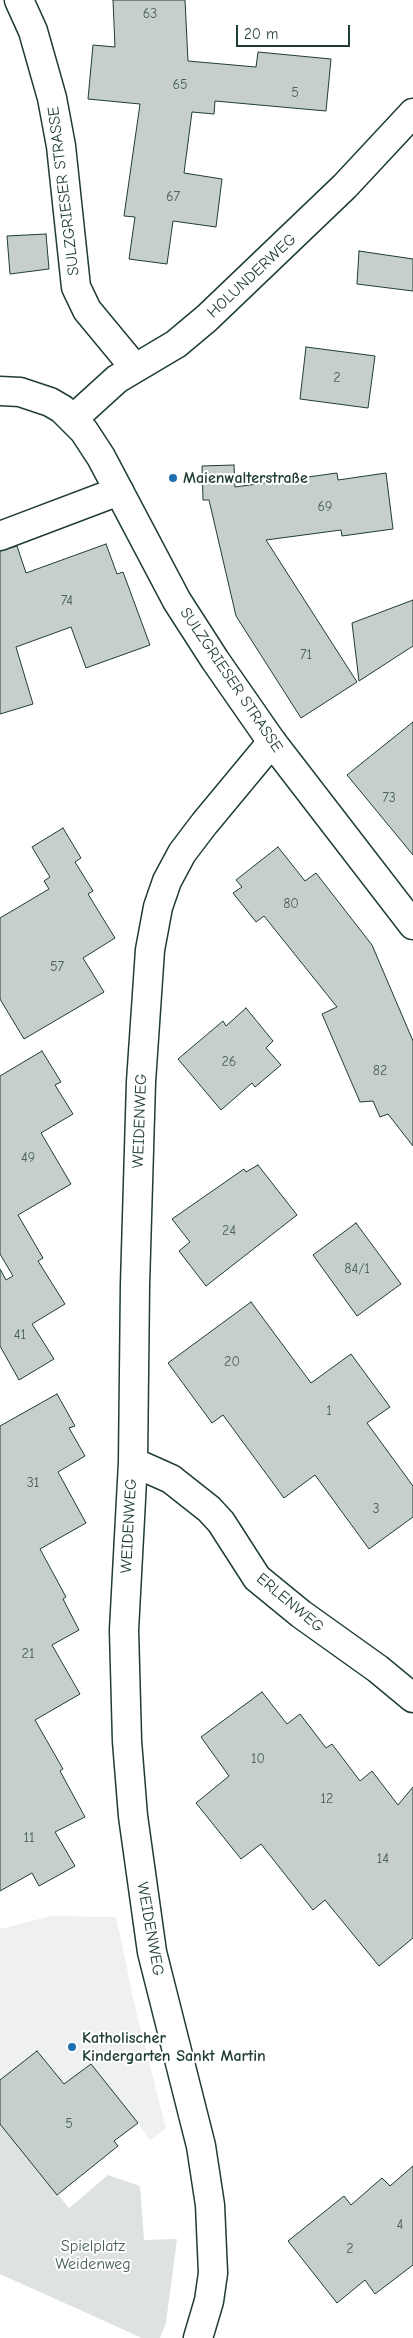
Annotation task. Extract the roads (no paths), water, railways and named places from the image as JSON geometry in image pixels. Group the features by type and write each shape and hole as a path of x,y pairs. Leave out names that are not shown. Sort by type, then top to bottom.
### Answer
{"street":[{"name":"SULZGRIESER STRASSE","path":"19,0 33,31 52,98 61,146 76,287 87,310 135,368"},
{"name":"HOLUNDERWEG","path":"74,419 106,388 176,344 207,318 339,192 413,112"},
{"path":"0,391 20,392 36,396 62,409 74,419"},
{"name":"SULZGRIESER STRASSE","path":"74,419 93,443 186,616 232,685 272,742 413,925"},
{"path":"0,536 119,491"},
{"name":"WEIDENWEG","path":"198,2338 212,2280 210,2205 197,2129 152,1952 134,1826 127,1740 124,1630 133,1462 135,1295 141,1082 147,971 154,924 167,881 182,853 223,800 272,742"},
{"name":"ERLENWEG","path":"133,1462 171,1479 209,1509 221,1522 257,1578 301,1614 378,1669 413,1698"}],"place":[{"name":"Maienwalterstraße","path":"173,478"},
{"name":"Katholischer Kindergarten Sankt Martin","path":"72,2047"}],"park label":[{"name":"Spielplatz Weidenweg","path":"93,2255"}]}
